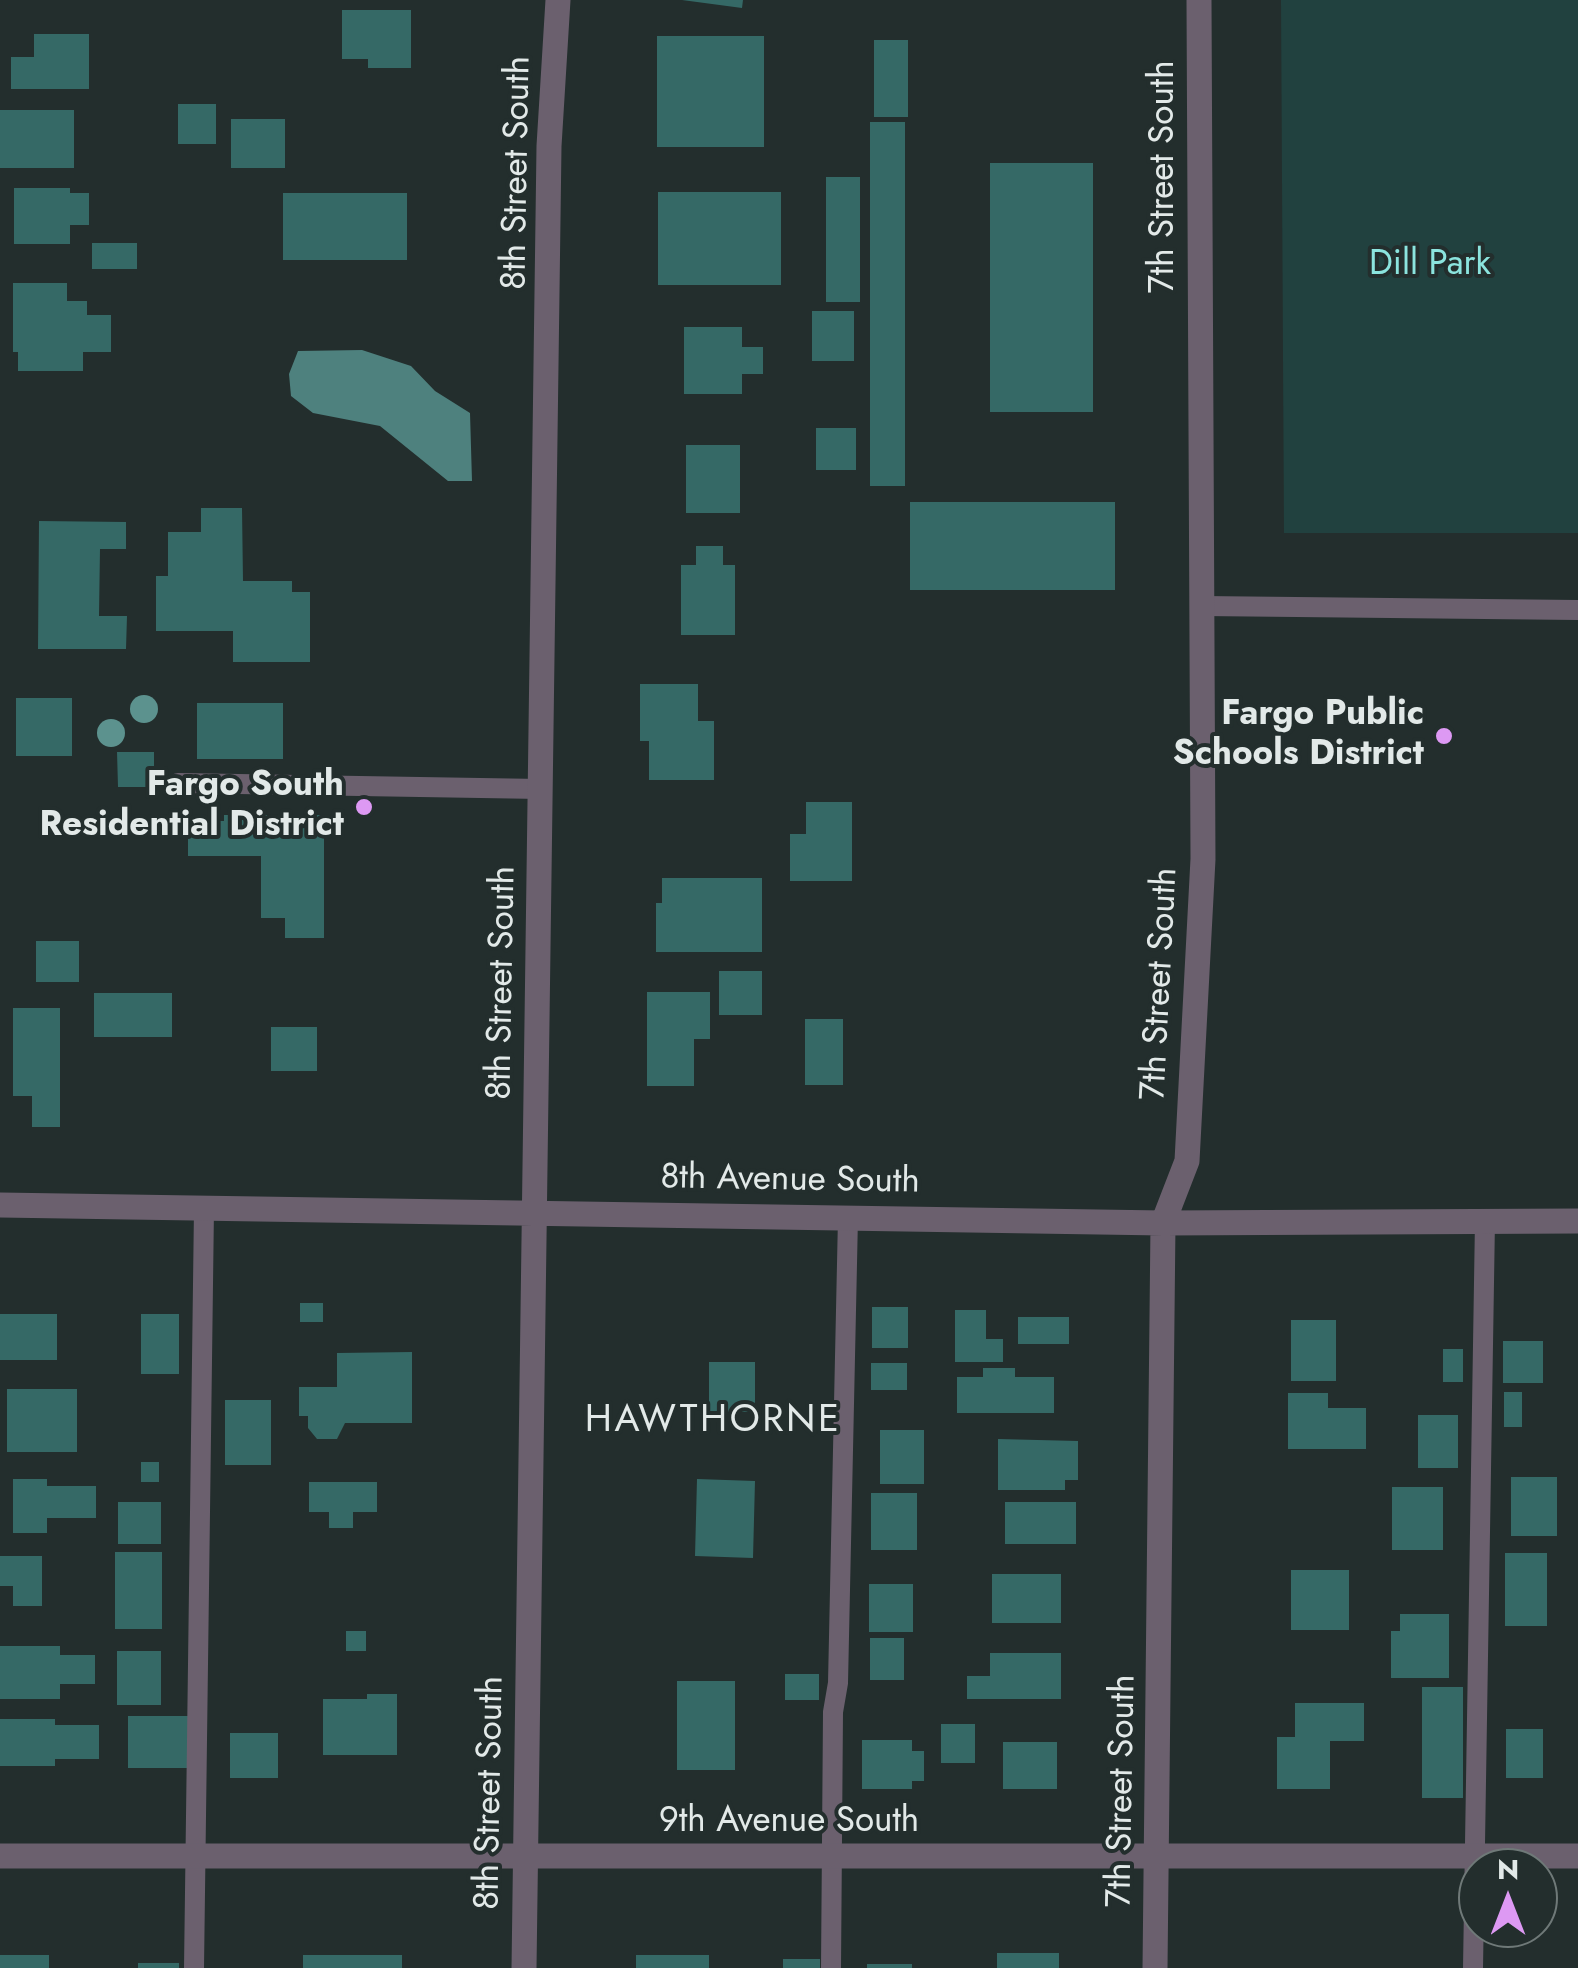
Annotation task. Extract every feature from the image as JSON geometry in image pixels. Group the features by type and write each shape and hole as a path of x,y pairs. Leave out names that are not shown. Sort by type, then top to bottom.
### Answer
{"street":[{"name":"8th Street South","path":"524,1968 550,146 558,0"},
{"name":"7th Street South","path":"1155,1968 1163,1223 1187,1161 1204,859 1198,0"},
{"name":"8th Avenue South","path":"0,1205 1163,1223 1578,1221"},
{"name":"9th Avenue South","path":"0,1856 1458,1856"}],"lane":[{"path":"1202,606 1578,610"},
{"path":"178,784 542,789"},
{"path":"194,1968 204,1208"},
{"path":"832,1968 832,1712 838,1682 848,1217"},
{"path":"1476,1848 1484,1220"}],"green space":[{"name":"Dill Park","path":"1281,0 1578,0 1578,533 1284,533"}],"shaded area":[{"path":"362,350 411,366 435,391 470,413 472,481 448,481 380,426 313,413 291,396 289,374 298,351"}],"building":[{"path":"682,0 743,0 742,8"},
{"path":"342,10 411,10 411,68 368,68 368,59 342,59"},
{"path":"34,34 89,34 89,89 11,89 11,57 34,57"},
{"path":"657,36 764,36 764,147 657,147"},
{"path":"874,40 908,40 908,117 874,117"},
{"path":"178,104 216,104 216,144 178,144"},
{"path":"0,110 74,110 74,168 0,168"},
{"path":"231,119 285,119 285,168 231,168"},
{"path":"870,122 905,122 905,486 870,486"},
{"path":"990,163 1093,163 1093,412 990,412"},
{"path":"826,177 860,177 860,302 826,302"},
{"path":"14,188 70,188 70,193 89,193 89,225 70,225 70,244 14,244"},
{"path":"658,192 781,192 781,285 658,285"},
{"path":"283,193 407,193 407,260 283,260"},
{"path":"92,243 137,243 137,269 92,269"},
{"path":"13,283 67,283 67,301 87,301 87,315 111,315 111,352 83,352 83,371 18,371 18,352 13,352"},
{"path":"812,311 854,311 854,361 812,361"},
{"path":"684,327 742,327 742,347 763,347 763,374 742,374 742,394 684,394"},
{"path":"816,428 856,428 856,470 816,470"},
{"path":"686,445 740,445 740,513 686,513"},
{"path":"910,502 1115,502 1115,590 910,590"},
{"path":"201,508 242,508 243,581 292,581 292,592 310,592 310,662 233,662 233,631 156,631 156,576 168,576 168,532 201,532"},
{"path":"39,521 126,522 126,549 100,549 99,616 127,616 126,649 38,649"},
{"path":"696,546 723,546 723,565 735,565 735,635 681,635 681,565 696,565"},
{"path":"640,684 698,684 698,721 714,721 714,780 649,780 649,741 640,741"},
{"path":"16,698 72,698 72,756 16,756"},
{"path":"197,703 283,703 283,759 197,759"},
{"path":"117,752 154,752 154,787 118,787"},
{"path":"806,802 852,802 852,881 790,881 790,834 806,834"},
{"path":"224,815 324,815 324,938 285,938 285,918 261,918 261,856 188,856 188,821 224,821"},
{"path":"662,878 762,878 762,952 656,952 656,903 662,903"},
{"path":"36,941 79,941 79,982 36,982"},
{"path":"719,971 762,971 762,1015 719,1015"},
{"path":"647,992 710,992 710,1039 694,1039 694,1086 647,1086"},
{"path":"94,993 172,993 172,1037 94,1037"},
{"path":"13,1008 60,1008 60,1127 32,1127 32,1096 13,1096"},
{"path":"805,1019 843,1019 843,1085 805,1085"},
{"path":"271,1027 317,1027 317,1071 271,1071"},
{"path":"300,1303 323,1303 323,1322 300,1322"},
{"path":"872,1307 908,1307 908,1348 872,1348"},
{"path":"955,1310 986,1310 986,1339 1003,1339 1003,1362 955,1362"},
{"path":"0,1314 57,1314 57,1360 0,1360"},
{"path":"141,1314 179,1314 179,1374 141,1374"},
{"path":"1018,1317 1069,1317 1069,1344 1018,1344"},
{"path":"1291,1320 1336,1320 1336,1381 1291,1381"},
{"path":"1503,1341 1543,1341 1543,1383 1503,1383"},
{"path":"1443,1349 1463,1349 1463,1382 1443,1382"},
{"path":"412,1352 412,1423 345,1423 337,1439 317,1439 308,1428 308,1416 299,1416 299,1387 337,1387 337,1353"},
{"path":"709,1362 755,1362 755,1412 709,1412"},
{"path":"871,1363 907,1363 907,1390 871,1390"},
{"path":"983,1368 1015,1368 1015,1377 1054,1377 1054,1413 957,1413 957,1377 983,1377"},
{"path":"7,1389 77,1389 77,1452 7,1452"},
{"path":"1504,1392 1522,1392 1522,1427 1504,1427"},
{"path":"1288,1393 1328,1393 1328,1408 1366,1408 1366,1449 1288,1449"},
{"path":"225,1400 271,1400 271,1465 225,1465"},
{"path":"1418,1415 1458,1415 1458,1468 1418,1468"},
{"path":"880,1430 924,1430 924,1484 880,1484"},
{"path":"998,1439 1078,1441 1078,1480 1065,1480 1065,1490 998,1490"},
{"path":"141,1462 159,1462 159,1482 141,1482"},
{"path":"1511,1477 1557,1477 1557,1536 1511,1536"},
{"path":"13,1479 47,1479 47,1486 96,1486 96,1518 47,1518 47,1533 13,1533"},
{"path":"697,1479 755,1481 753,1558 695,1556"},
{"path":"309,1482 377,1482 377,1512 353,1512 353,1528 329,1528 329,1512 309,1512"},
{"path":"1392,1487 1443,1487 1443,1550 1392,1550"},
{"path":"871,1493 917,1493 917,1550 871,1550"},
{"path":"118,1502 161,1502 161,1544 118,1544"},
{"path":"1005,1502 1076,1502 1076,1544 1005,1544"},
{"path":"115,1552 162,1552 162,1629 115,1629"},
{"path":"1505,1553 1547,1553 1547,1626 1505,1626"},
{"path":"0,1556 42,1556 42,1606 13,1606 13,1586 0,1586"},
{"path":"1291,1570 1349,1570 1349,1630 1291,1630"},
{"path":"992,1574 1061,1574 1061,1623 992,1623"},
{"path":"869,1584 913,1584 913,1632 869,1632"},
{"path":"1400,1614 1449,1614 1449,1678 1391,1678 1391,1631 1400,1631"},
{"path":"346,1631 366,1631 366,1651 346,1651"},
{"path":"870,1638 904,1638 904,1680 870,1680"},
{"path":"0,1646 60,1646 60,1655 95,1655 95,1684 60,1684 60,1699 0,1699"},
{"path":"117,1651 161,1651 161,1705 117,1705"},
{"path":"990,1653 1061,1653 1061,1699 967,1699 967,1676 990,1676"},
{"path":"785,1674 819,1674 819,1700 785,1700"},
{"path":"677,1681 735,1681 735,1770 677,1770"},
{"path":"1422,1687 1463,1687 1463,1798 1422,1798"},
{"path":"367,1694 397,1694 397,1755 323,1755 323,1699 367,1699"},
{"path":"1295,1703 1364,1703 1364,1741 1330,1741 1330,1789 1277,1789 1277,1737 1295,1737"},
{"path":"128,1716 191,1716 191,1768 128,1768"},
{"path":"0,1719 55,1719 55,1725 99,1725 99,1759 55,1759 55,1766 0,1766"},
{"path":"941,1724 975,1724 975,1763 941,1763"},
{"path":"1506,1729 1543,1729 1543,1778 1506,1778"},
{"path":"230,1733 278,1733 278,1778 230,1778"},
{"path":"862,1740 912,1740 912,1751 924,1751 924,1781 912,1781 912,1789 862,1789"},
{"path":"1003,1742 1057,1742 1057,1789 1003,1789"},
{"path":"997,1953 1059,1953 1059,1968 997,1968"},
{"path":"0,1955 49,1955 49,1968 0,1968"},
{"path":"303,1955 402,1955 402,1968 303,1968"},
{"path":"636,1955 709,1955 709,1968 636,1968"},
{"path":"783,1959 820,1959 820,1968 783,1968"},
{"path":"138,1963 179,1963 179,1968 138,1968"},
{"path":"867,1964 912,1964 912,1968 867,1968"}],"place":[{"name":"Fargo Public Schools District","path":"1444,736"},
{"name":"Fargo South Residential District","path":"364,807"}],"district":[{"name":"HAWTHORNE","path":"713,1422"}]}
